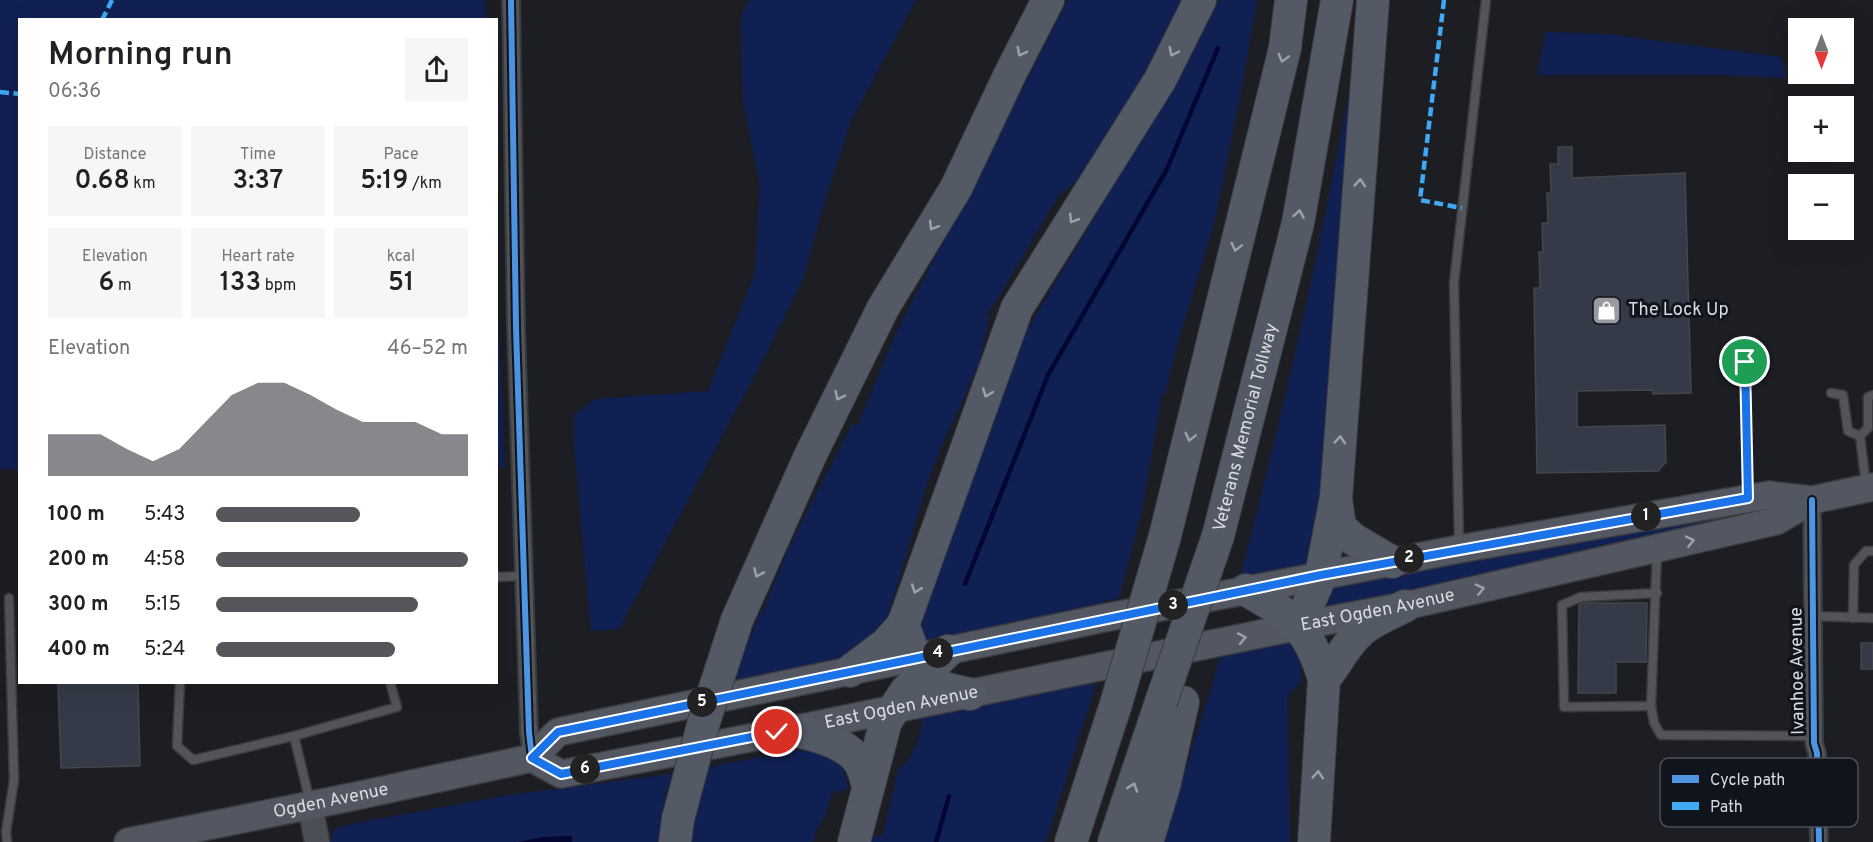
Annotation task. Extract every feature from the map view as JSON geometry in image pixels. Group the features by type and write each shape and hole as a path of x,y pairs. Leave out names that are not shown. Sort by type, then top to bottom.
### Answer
{"highway":[{"path":"676,831 703,725 737,620 810,456 883,308 956,188 1048,0"},
{"path":"850,671 886,644 903,625 1017,308 1160,80 1200,0"},
{"path":"1071,842 1116,704 1165,536 1285,48 1291,0"},
{"name":"Veterans Memorial Tollway","path":"1172,702 1218,536 1298,223 1337,0"},
{"path":"1299,626 1321,575 1336,498 1373,0"},
{"path":"1336,498 1340,527 1353,539 1392,562"},
{"path":"1246,590 1283,610 1299,626 1317,656 1324,679 1314,842"},
{"path":"1324,679 1336,667 1345,650 1360,631 1405,606"},
{"path":"903,625 919,667 947,689 970,693"},
{"path":"854,842 886,721 919,667 948,651"},
{"path":"1114,842 1172,702"},
{"path":"1147,842 1164,786 1172,702"},
{"path":"792,730 826,738 843,748 859,762 868,786"}],"main road":[{"name":"East Ogden Avenue","path":"948,651 1321,575 1748,498 1769,495 1812,500 1870,488"},
{"name":"East Ogden Avenue","path":"532,758 561,774 792,730 1405,606 1776,521 1812,500"},
{"path":"532,758 558,732 850,671 919,667"},
{"name":"Ogden Avenue","path":"128,842 532,758"}],"street":[{"path":"511,0 516,328 529,732 532,758"},
{"name":"Ivanhoe Avenue","path":"1812,500 1814,736 1817,758"},
{"path":"310,805 317,842"},
{"name":"Ivanhoe Avenue","path":"1819,827 1819,842"}],"lane":[{"path":"1460,549 1454,283 1486,0"},
{"path":"1745,362 1748,498"},
{"path":"1831,393 1843,394 1848,431 1860,436"},
{"path":"1860,436 1868,428 1868,397 1873,395"},
{"path":"1860,436 1870,488"},
{"path":"1657,549 1651,706 1654,723 1661,735 1814,736"},
{"path":"1853,618 1854,565 1866,551 1873,551"},
{"path":"498,577 524,576"},
{"path":"1651,706 1564,707 1562,605 1581,597 1657,593"},
{"path":"7,842 6,832 14,780 9,598"},
{"path":"1812,616 1873,618"},
{"path":"180,684 177,746 193,760 294,736 397,707 391,684"},
{"path":"294,736 310,805"}],"shaded area":[{"path":"0,0 485,0 486,18 18,18 18,469 0,469"},
{"path":"750,0 916,0 850,123 820,217 804,277 764,358 619,629 591,631 574,443 574,415 595,399 708,391 755,273 760,186 743,101 741,15"},
{"path":"1068,0 1189,0 1165,52 1157,51 1099,162 1058,197 992,308 985,313 986,315 990,313 979,364 941,447 925,490 879,640 840,661 732,684 786,554 852,424 858,425 894,337"},
{"path":"1219,0 1257,0 1215,220 1165,394 1162,394 1142,511 1119,598 1102,602 1101,607 925,644 919,623 993,398 1029,327 1196,47"},
{"path":"1546,32 1606,34 1782,57 1786,78 1722,75 1537,75"},
{"path":"1352,77 1315,565 1239,581 1300,330"},
{"path":"498,305 505,467 498,467"},
{"path":"1723,512 1725,522 1310,615 1328,584"},
{"path":"1290,640 1298,655 1301,682 1287,697 1290,842 1163,842 1221,652"},
{"path":"1096,684 1046,842 870,842 872,835 883,836 898,770 908,761 918,741 923,724 915,717 1058,687"},
{"path":"822,750 841,766 846,776 848,789 832,793 813,842 691,842 702,787 666,790 660,842 572,842 572,836 543,837 519,842 330,842 334,831 342,826 372,820 509,795 672,774 791,751"},
{"path":"572,836 572,842 519,842 543,837"}],"building":[{"path":"1558,147 1572,147 1572,178 1685,173 1691,393 1653,394 1653,390 1577,391 1577,427 1665,425 1666,462 1658,471 1537,473 1534,288 1540,288 1539,252 1543,252 1542,223 1548,223 1547,193 1551,193 1550,164 1558,164"},
{"path":"1582,603 1647,603 1646,662 1616,662 1616,693 1578,693 1579,605"},
{"path":"1861,643 1873,643 1873,669 1861,669"},
{"path":"58,684 138,684 140,766 61,768"}],"waterway":[{"path":"965,584 1048,375 1167,169 1218,48"},
{"path":"936,842 949,796"}],"marked path":[{"path":"103,18 112,0"},
{"path":"1444,0 1420,200 1462,208"},
{"path":"0,92 18,94"}],"cycle path":[{"path":"511,0 516,328 529,732 532,758"},
{"path":"1812,500 1814,743 1817,758"},
{"path":"1819,827 1819,842"}],"place":[{"name":"The Lock Up","path":"1607,310"}],"route":[{"path":"777,732 561,774 532,758 558,732 1321,575 1748,498 1745,362"}]}
